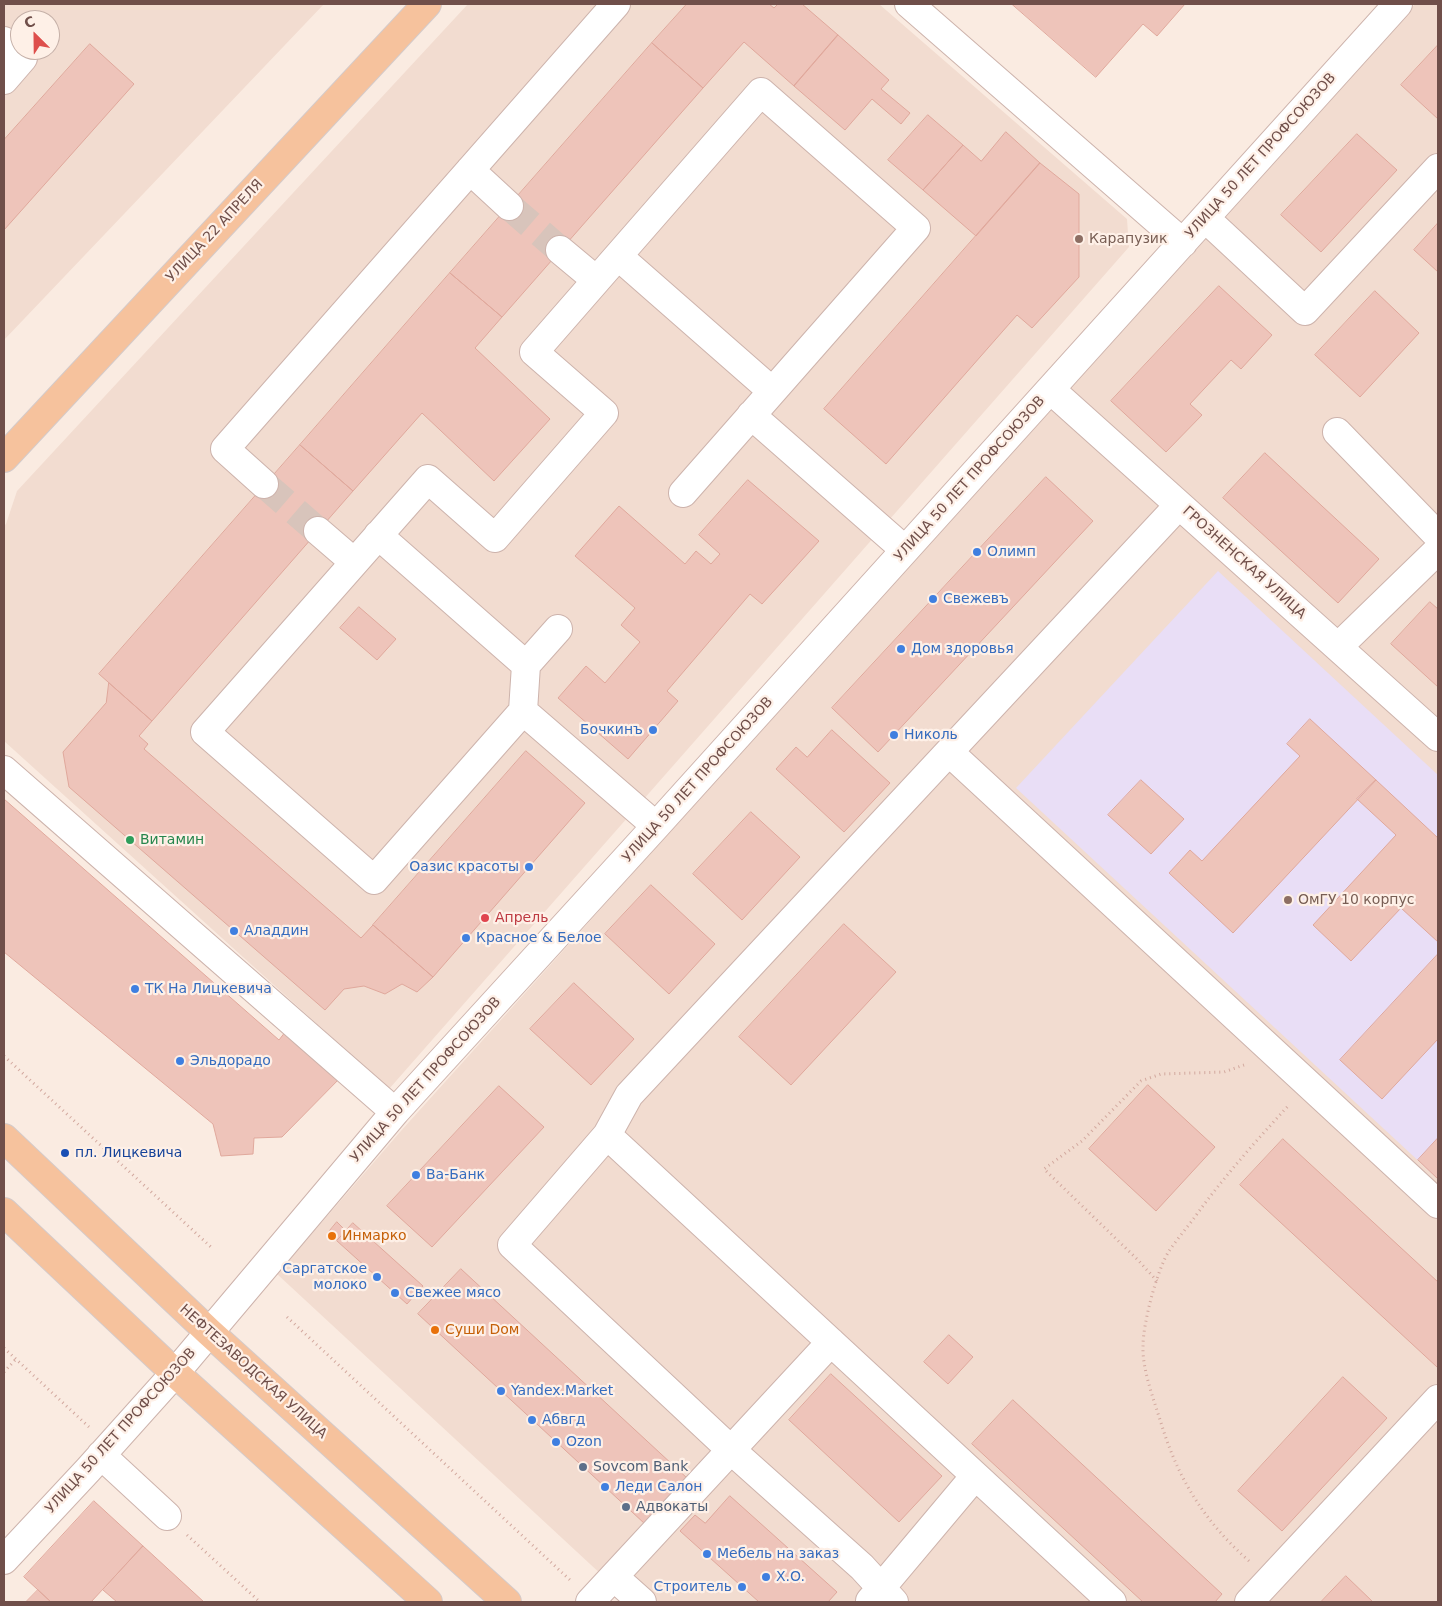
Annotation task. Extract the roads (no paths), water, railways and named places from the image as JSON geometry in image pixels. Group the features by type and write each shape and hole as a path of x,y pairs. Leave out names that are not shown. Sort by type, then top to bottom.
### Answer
{"main road":[{"name":"УЛИЦА 22 АПРЕЛЯ","path":"4,458 427,4"},
{"name":"НЕФТЕЗАВОДСКАЯ УЛИЦА","path":"4,1138 209,1332 506,1602"},
{"path":"4,1212 175,1374 428,1602"}],"street":[{"path":"264,484 225,449 616,4"},
{"path":"909,4 1183,243"},
{"name":"УЛИЦА 50 ЛЕТ ПРОФСОЮЗОВ","path":"4,1560 175,1374 395,1112 1051,390 1398,4"},
{"path":"4,41 23,58 4,80"},
{"path":"558,629 526,665 524,711 374,880 205,732 428,479 495,538 604,413 534,352 761,92 916,228 683,493"},
{"path":"1205,218 1305,311 1438,168"},
{"path":"470,170 510,206"},
{"path":"560,250 596,280"},
{"path":"618,256 772,391"},
{"name":"ГРОЗНЕНСКАЯ УЛИЦА","path":"1051,390 1438,737"},
{"path":"751,415 905,550"},
{"path":"1337,432 1438,536"},
{"path":"975,1476 882,1597 862,1567 731,1450 512,1245 607,1135 629,1095 1179,504"},
{"path":"318,532 354,562"},
{"path":"378,535 526,665"},
{"path":"1338,647 1438,550"},
{"path":"524,711 656,826"},
{"path":"950,752 1438,1204"},
{"path":"4,770 395,1112"},
{"path":"607,1135 1112,1602"},
{"path":"591,1601 831,1342"},
{"path":"1249,1602 1438,1399"},
{"path":"105,1450 167,1516"},
{"path":"614,1577 642,1602"}],"tunnel":[{"path":"509,206 560,250"},
{"path":"264,484 318,531"}],"place":[{"name":"Карапузик","path":"1079,239"},
{"name":"Олимп","path":"977,552"},
{"name":"Свежевъ","path":"933,599"},
{"name":"Дом здоровья","path":"901,649"},
{"name":"Бочкинъ","path":"653,730"},
{"name":"Николь","path":"894,735"},
{"name":"Витамин","path":"130,840"},
{"name":"Оазис красоты","path":"529,867"},
{"name":"ОмГУ 10 корпус","path":"1288,900"},
{"name":"Апрель","path":"485,918"},
{"name":"Аладдин","path":"234,931"},
{"name":"Красное & Белое","path":"466,938"},
{"name":"ТК На Лицкевича","path":"135,989"},
{"name":"Эльдорадо","path":"180,1061"},
{"name":"пл. Лицкевича","path":"65,1153"},
{"name":"Ва-Банк","path":"416,1175"},
{"name":"Инмарко","path":"332,1236"},
{"name":"Саргатское молоко","path":"377,1277"},
{"name":"Свежее мясо","path":"395,1293"},
{"name":"Суши Dом","path":"435,1330"},
{"name":"Yandex.Market","path":"501,1391"},
{"name":"Абвгд","path":"532,1420"},
{"name":"Ozon","path":"556,1442"},
{"name":"Sovcom Bank","path":"583,1467"},
{"name":"Леди Салон","path":"605,1487"},
{"name":"Адвокаты","path":"626,1507"},
{"name":"Мебель на заказ","path":"707,1554"},
{"name":"X.O.","path":"766,1577"},
{"name":"Строитель","path":"742,1587"}]}
